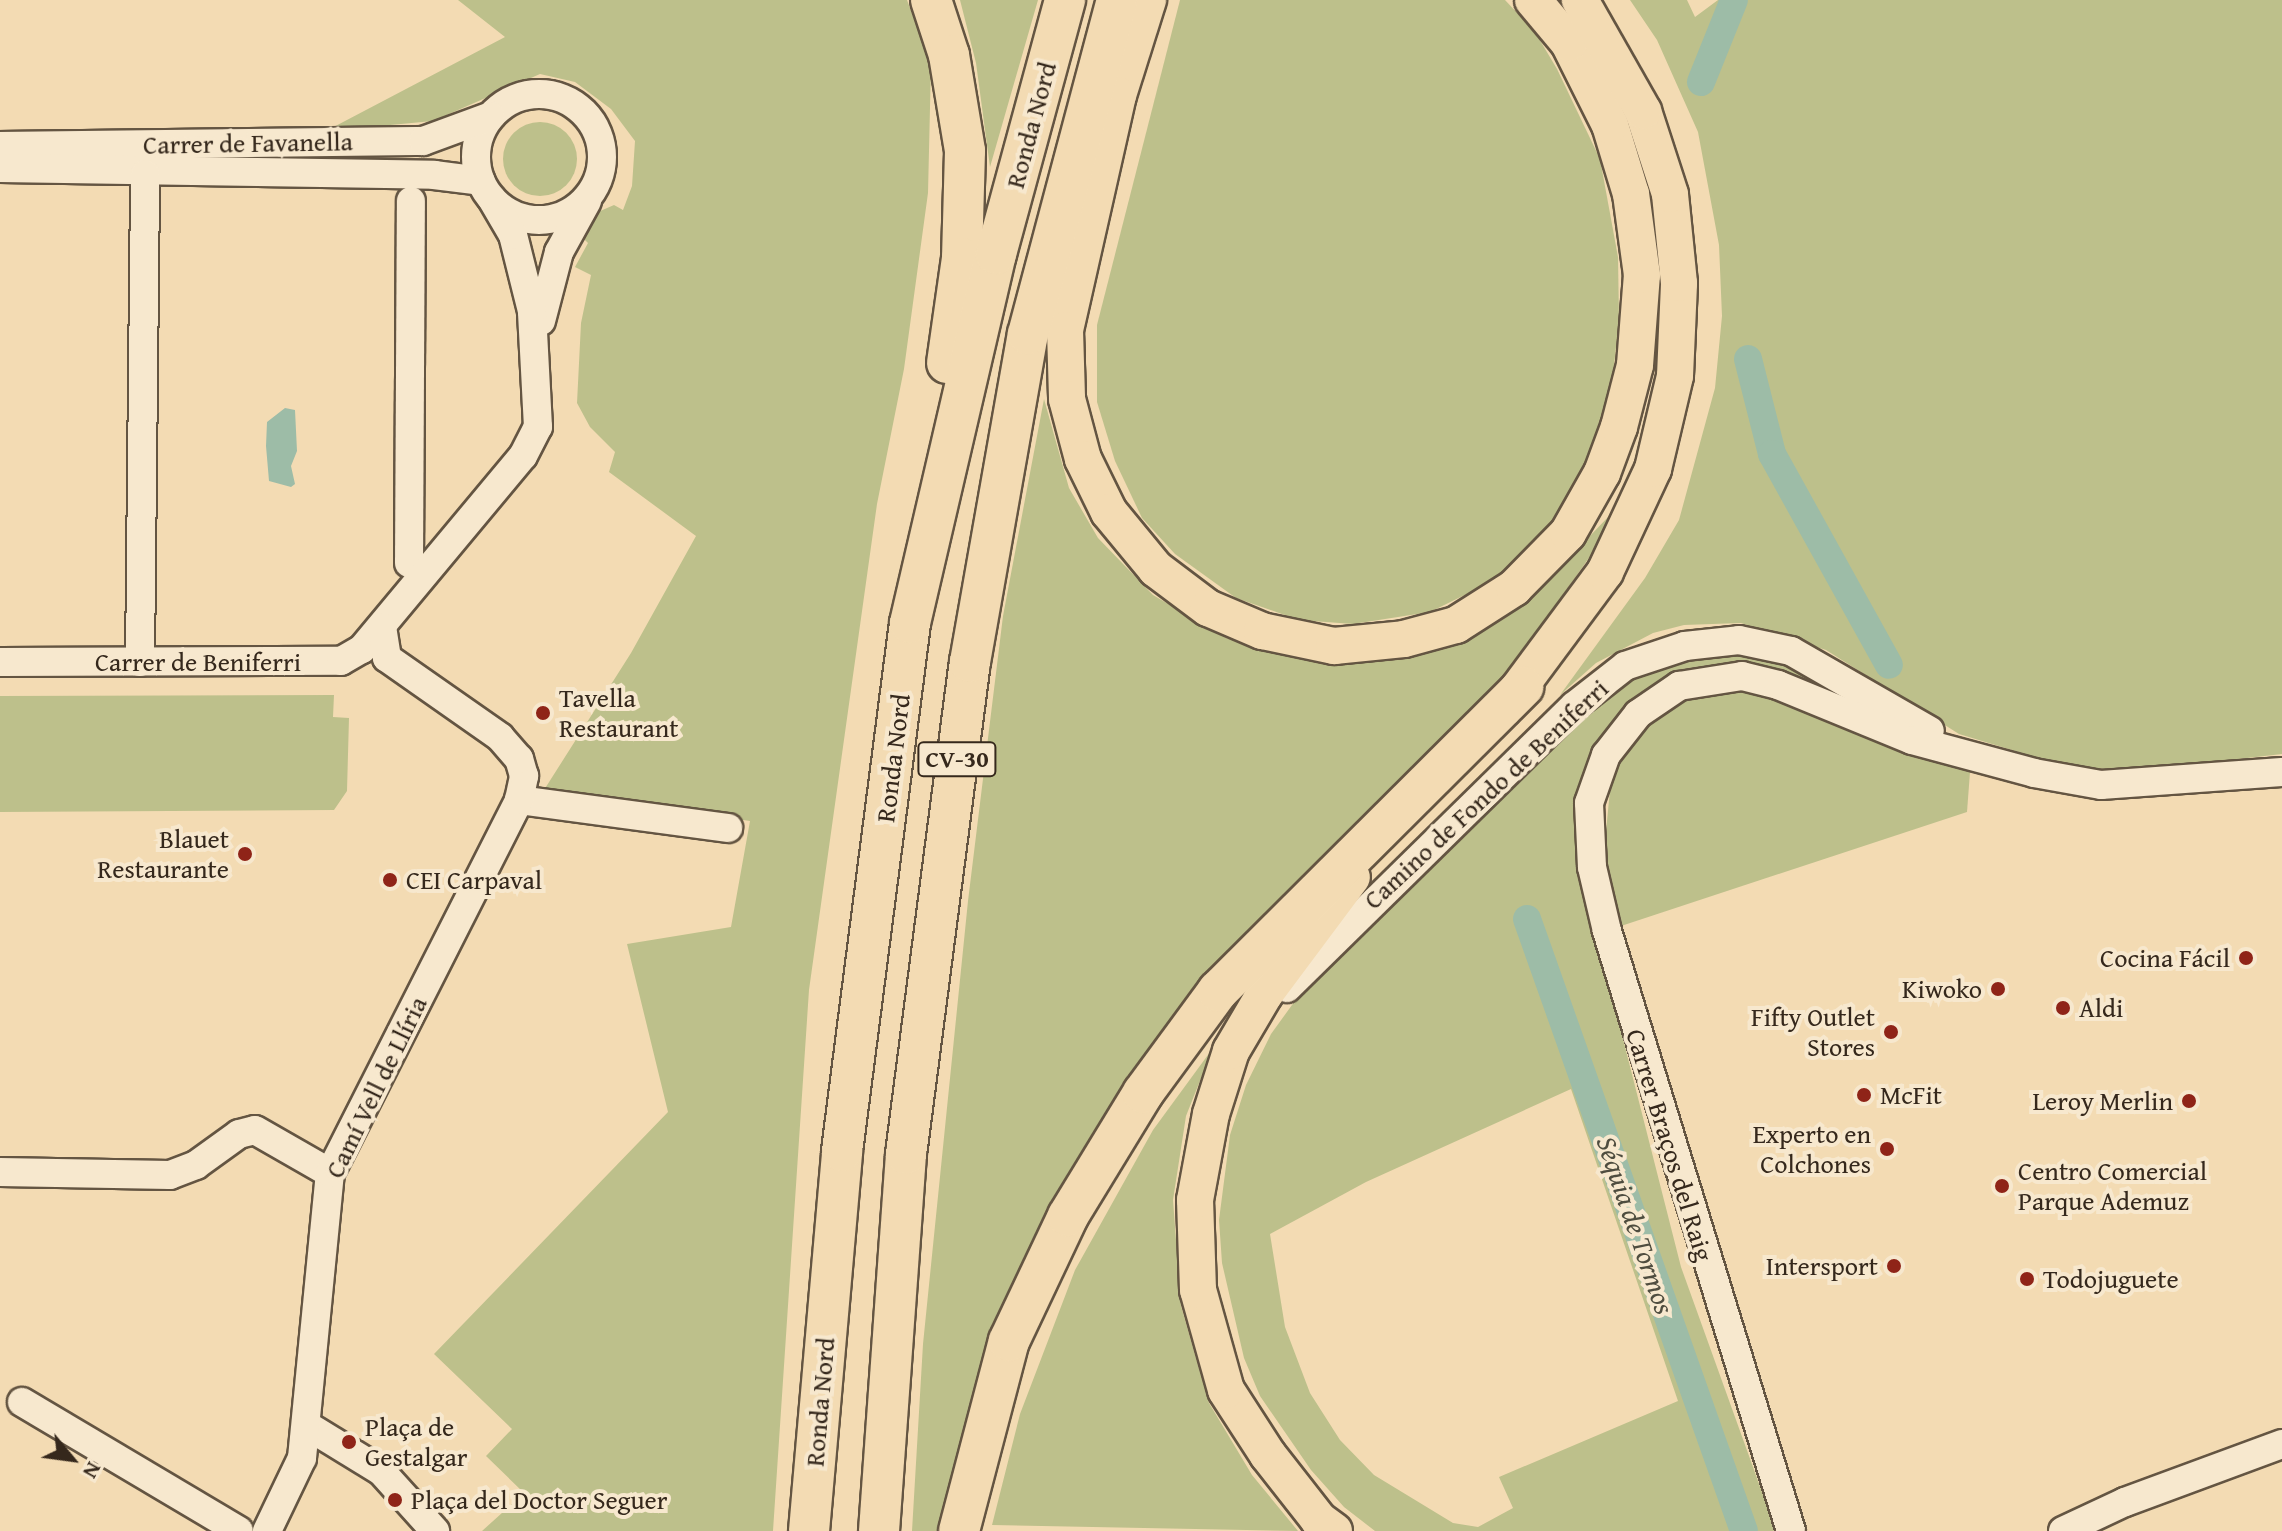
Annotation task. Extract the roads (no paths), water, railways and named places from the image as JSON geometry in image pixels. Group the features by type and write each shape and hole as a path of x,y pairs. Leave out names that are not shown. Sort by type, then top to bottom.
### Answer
{"highway":[{"path":"910,623 962,258 965,151 949,55 931,0"},
{"name":"Ronda Nord","path":"809,1531 842,1151 910,623 996,254 1065,0"},
{"name":"Ronda Nord","path":"879,1531 906,1154 970,662 1028,334 1117,0"},
{"path":"959,1531 1009,1341 1068,1216 1143,1093 1218,991 1523,687"}],"main road":[{"path":"1148,0 1118,95 1065,330 1067,399 1083,459 1109,512 1156,569 1208,608 1262,631 1334,646 1404,639 1456,625 1514,588 1568,533 1602,473 1619,427 1635,365 1642,275 1631,194 1610,125 1569,43 1533,0"},
{"path":"1334,1531 1319,1520 1268,1455 1222,1376 1198,1290 1195,1200 1211,1114 1231,1051 1264,995 1340,891 1523,687 1605,572 1653,469 1675,376 1679,283 1670,194 1643,111 1580,0"}],"street":[{"path":"527,95 567,100 584,112 599,140 601,170 593,190 580,205 545,220 507,211 487,190 477,147 491,116 527,95"},
{"name":"Carrer de Favanella","path":"0,146 423,141 491,116"},
{"name":"Carrer de Favanella","path":"0,168 145,174 434,175 487,190"},
{"path":"140,662 145,174"},
{"name":"Carrer de Beniferri","path":"487,190 521,257 538,366"},
{"name":"Carrer de Beniferri","path":"0,662 341,661 362,649 533,441 539,412 538,366 547,284 593,190"},
{"path":"409,563 411,201"},
{"path":"382,627 387,658 500,737 519,759 522,788 728,828"},
{"name":"Camino de Fondo de Beniferri","path":"1211,1114 1281,995 1334,937 1574,706 1625,666 1685,646 1739,640 1791,651 1973,754"},
{"name":"Camino de Fondo de Beniferri","path":"1606,755 1638,714 1679,686 1742,676 1778,685 1912,740 1973,754 2034,773 2101,785 2282,772"},
{"name":"Carrer Braços del Raig","path":"1606,755 1589,803 1592,867 1607,931 1791,1531"},
{"name":"Camí Vell de Llíria","path":"267,1531 295,1479 306,1425 330,1173 522,788"},
{"path":"0,1172 170,1175 196,1165 239,1134 255,1130 330,1173"},
{"path":"22,1402 239,1531"},
{"path":"306,1425 375,1467 435,1531"},
{"path":"2063,1531 2125,1502 2282,1444"}],"waterway":[{"path":"1701,82 1734,0"},
{"path":"1748,359 1772,454 1889,665"},
{"name":"Séquia de Tormos","path":"1527,919 1744,1531"}],"place":[{"name":"Tavella Restaurant","path":"543,713"},
{"name":"Blauet Restaurante","path":"245,854"},
{"name":"CEI Carpaval","path":"390,880"},
{"name":"Cocina Fácil","path":"2246,958"},
{"name":"Kiwoko","path":"1998,989"},
{"name":"Aldi","path":"2063,1008"},
{"name":"Fifty Outlet Stores","path":"1891,1032"},
{"name":"McFit","path":"1864,1095"},
{"name":"Leroy Merlin","path":"2189,1101"},
{"name":"Experto en Colchones","path":"1887,1149"},
{"name":"Centro Comercial Parque Ademuz","path":"2002,1186"},
{"name":"Intersport","path":"1894,1266"},
{"name":"Todojuguete","path":"2027,1279"},
{"name":"Plaça de Gestalgar","path":"349,1442"},
{"name":"Plaça del Doctor Seguer","path":"395,1500"}]}
